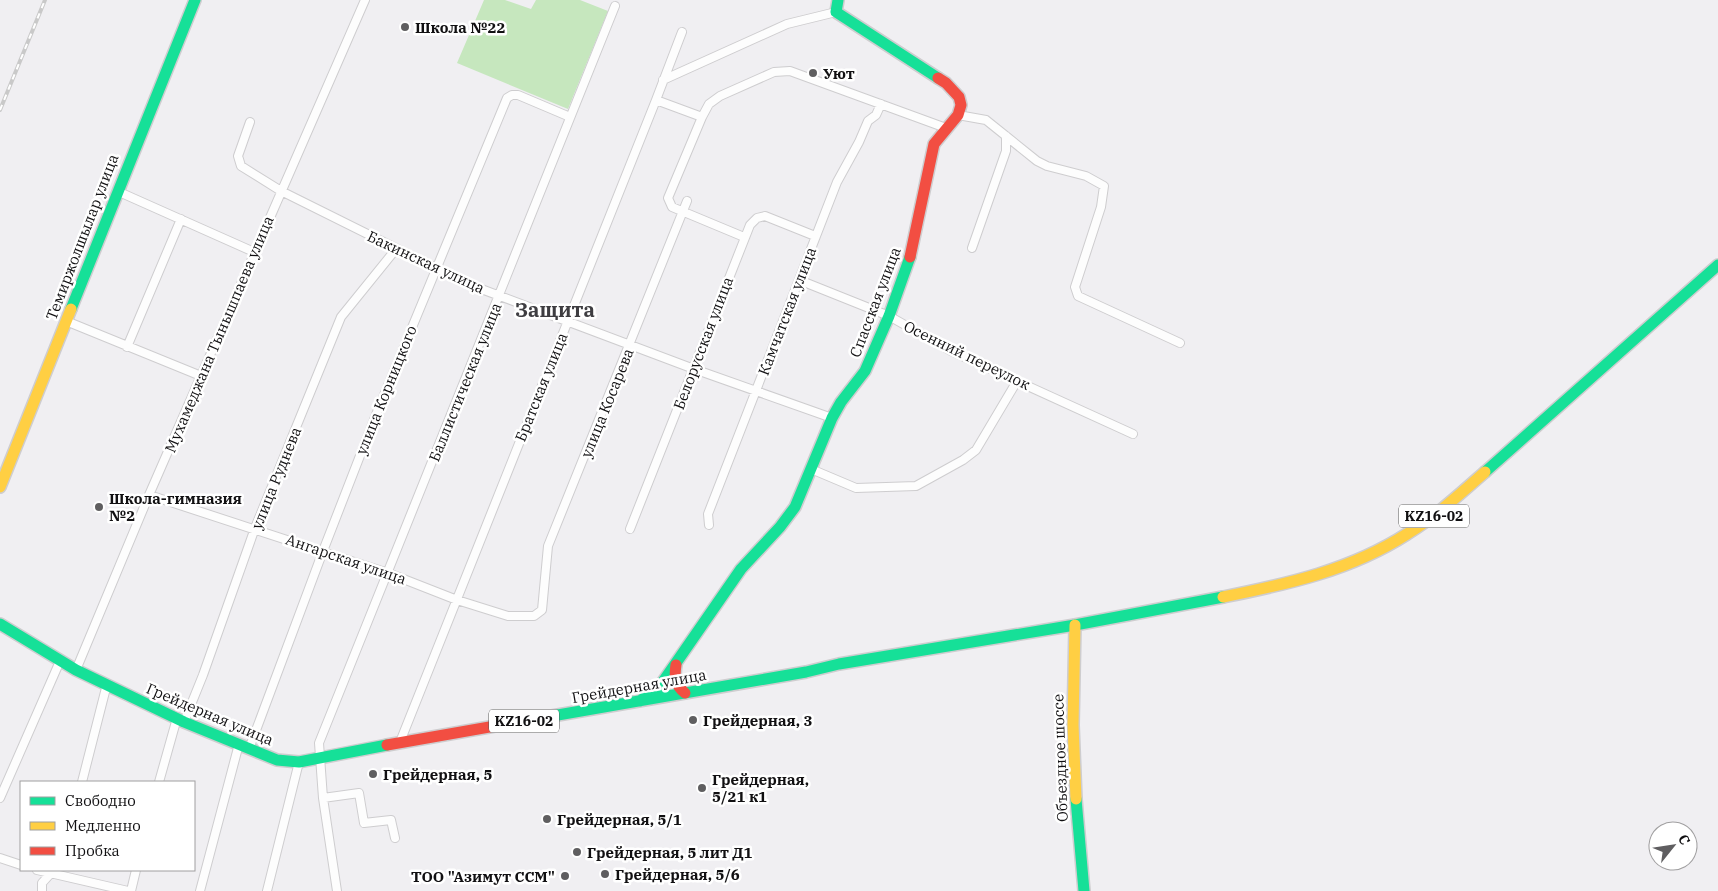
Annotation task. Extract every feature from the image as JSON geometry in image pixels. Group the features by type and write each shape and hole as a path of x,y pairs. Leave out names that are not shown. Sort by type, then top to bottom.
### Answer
{"main road":[{"name":"Темиржолшылар улица","path":"0,486 195,0"},
{"path":"838,0 836,12 946,83 959,97 961,105 958,115"},
{"name":"Спасская улица","path":"640,701 660,686 741,569 780,527 795,507 832,418 841,402 865,371 889,316 908,266 934,144 958,115"},
{"name":"KZ16-02","path":"1075,625 1306,579 1353,562 1403,538 1448,506 1718,265"},
{"name":"Грейдерная улица","path":"0,624 76,670 180,720 277,760 298,762 400,742 685,694 806,672 839,664 1075,625"},
{"name":"Объездное шоссе","path":"1075,625 1074,783 1084,891"},
{"path":"676,663 675,680 685,694"}],"street":[{"name":"Мухамеджана Тынышпаева улица","path":"76,670 200,376 365,0"},
{"name":"Баллистическая улица","path":"337,891 323,798 319,743 615,6"},
{"path":"663,80 787,24 836,12"},
{"name":"Братская улица","path":"400,742 682,32"},
{"path":"744,237 683,213 672,207 668,198 702,117 709,104 720,96 774,72 790,71 946,128"},
{"name":"улица Корницкого","path":"200,891 244,746 323,551 376,412 507,98 512,94 518,95 570,117"},
{"path":"656,100 702,117"},
{"name":"Камчатская улица","path":"709,525 708,514 837,182 868,121 876,115 881,104"},
{"path":"958,115 986,120 1037,161 1047,166 1086,176 1104,186 1102,207 1075,287 1078,296 1180,343"},
{"name":"Бакинская улица","path":"250,122 238,156 241,166 281,191 468,284 694,369 832,418"},
{"path":"972,248 1006,151 1006,136"},
{"path":"117,191 254,252"},
{"name":"улица Косарева","path":"542,610 548,546 687,201"},
{"name":"Белорусская улица","path":"630,529 744,237 750,226 757,218 765,216 816,236"},
{"path":"127,346 181,219"},
{"name":"улица Руднева","path":"159,781 180,720 203,675 255,528 341,316 396,249"},
{"name":"Осенний переулок","path":"799,280 889,316 951,351 1133,434"},
{"path":"66,321 200,376"},
{"path":"811,469 856,488 916,486 963,460 976,450 1017,381"},
{"name":"Ангарская улица","path":"149,495 388,572 457,600 508,616 534,616 542,610"},
{"path":"0,798 60,661"},
{"path":"82,781 107,684"},
{"path":"267,891 298,762"},
{"path":"323,798 359,793 364,823 392,820 395,838"},
{"path":"0,858 20,865"},
{"path":"42,891 42,883 52,872 129,891 136,871"}],"green space":[{"path":"484,0 505,0 531,9 536,0 580,0 608,11 568,109 457,63"}],"railway":[{"path":"0,110 45,0"}],"traffic: fast":[{"path":"71,309 195,0"},
{"path":"838,0 836,12 938,78"},
{"path":"640,701 660,686 741,569 780,527 795,507 832,418 841,402 865,371 889,316 910,257"},
{"path":"1485,472 1718,265"},
{"path":"552,716 806,672 839,664 1075,625 1223,597"},
{"path":"0,624 76,670 184,722 277,760 299,762 387,745"},
{"path":"1076,799 1084,891"}],"traffic: slow":[{"path":"0,487 71,309"},
{"path":"1223,597 1271,587 1318,574 1386,547 1447,505 1485,472"},
{"path":"1075,625 1073,725 1076,799"}],"traffic: jam":[{"path":"910,257 934,144 958,115 961,105 959,97 946,83 938,78"},
{"path":"676,665 676,680 679,687 685,693"},
{"path":"387,745 552,716"}],"place":[{"name":"Школа №22","path":"405,27"},
{"name":"Уют","path":"813,73"},
{"name":"Школа-гимназия №2","path":"99,507"},
{"name":"Грейдерная, 3","path":"693,720"},
{"name":"Грейдерная, 5","path":"373,774"},
{"name":"Грейдерная, 5/21 к1","path":"702,788"},
{"name":"Грейдерная, 5/1","path":"547,819"},
{"name":"Грейдерная, 5 лит Д1","path":"577,852"},
{"name":"Грейдерная, 5/6","path":"605,874"},
{"name":"ТОО \"Азимут ССМ\"","path":"565,876"}],"district":[{"name":"Защита","path":"555,309"}]}
